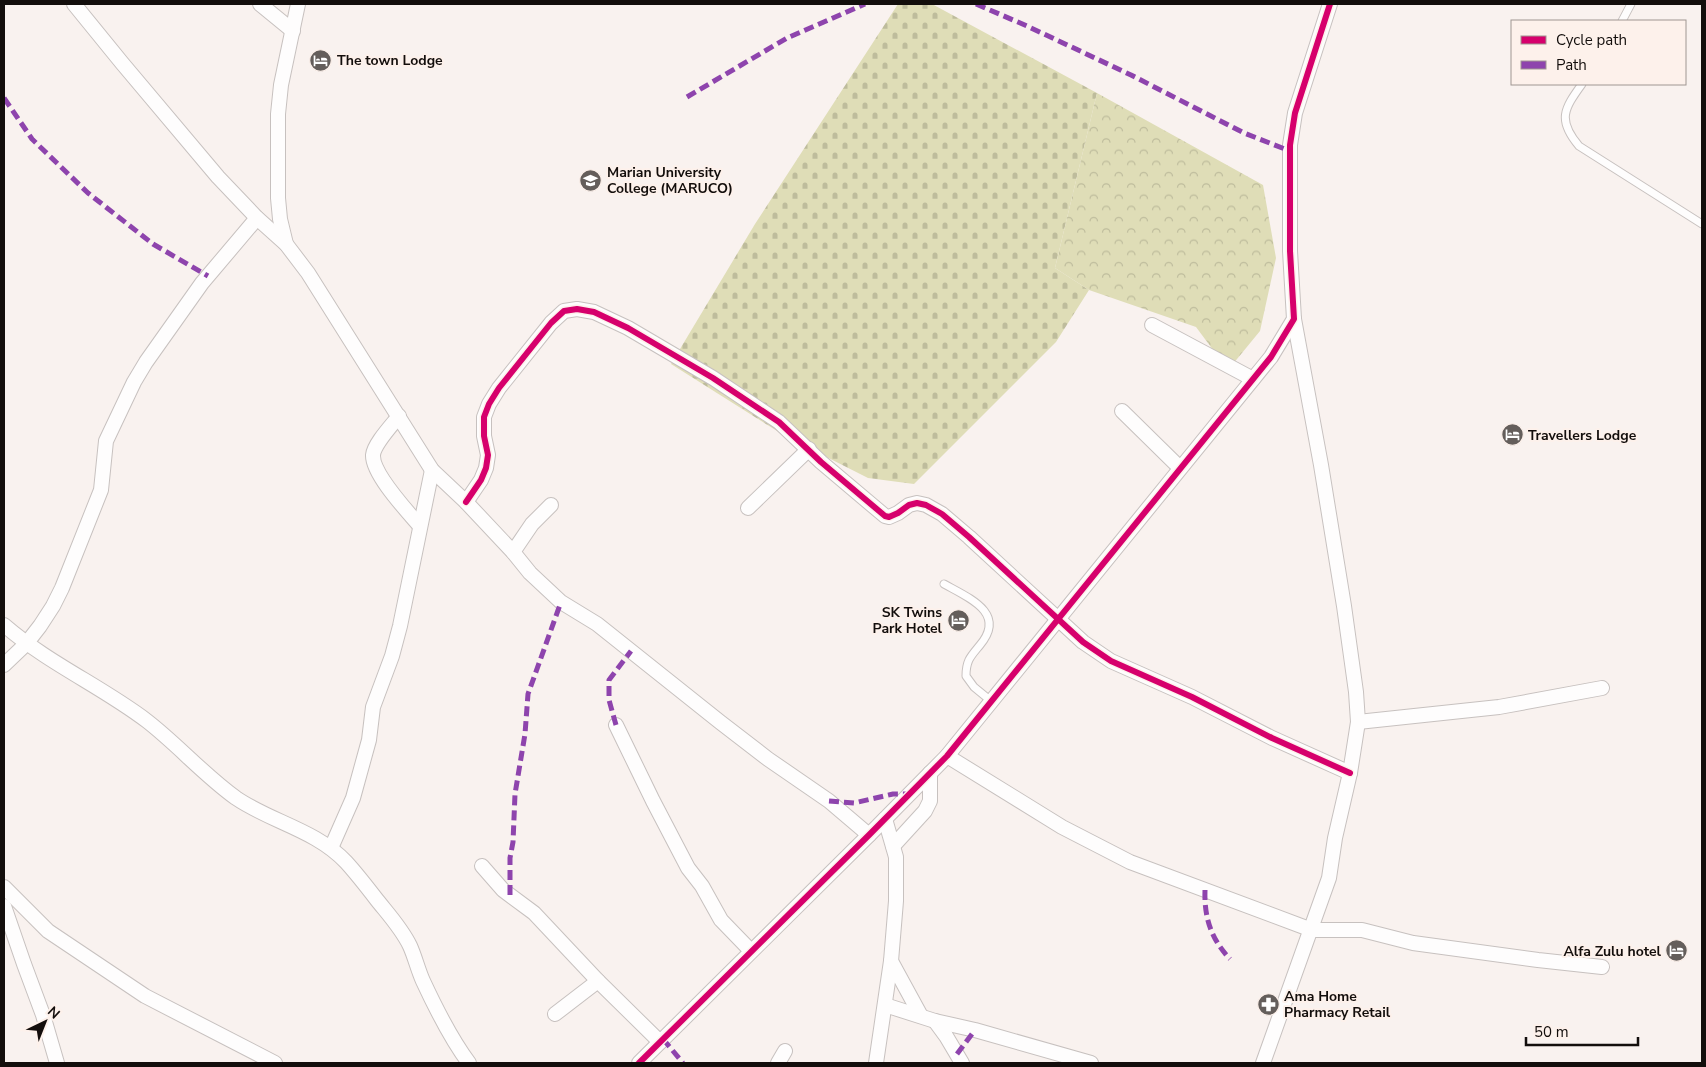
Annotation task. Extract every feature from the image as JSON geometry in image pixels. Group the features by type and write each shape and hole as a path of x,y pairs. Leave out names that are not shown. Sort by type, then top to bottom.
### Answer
{"street":[{"path":"74,4 218,177 257,218 286,244 308,273 432,470 466,502 530,573 561,602 604,630 768,760 829,801 869,835"},
{"path":"260,4 293,32"},
{"path":"286,244 280,219 278,198 278,114 281,85 298,4"},
{"path":"1263,1063 1329,878 1358,722 1356,692 1340,578 1294,319 1290,251 1290,145 1298,104 1330,4"},
{"path":"4,665 26,644 53,606 62,588 101,490 106,441 134,382 202,283 257,218"},
{"path":"466,502 481,480 486,468 488,455 484,436 484,417 489,404 499,388 551,323 564,311 577,308 594,312 628,328 704,373 779,422 885,516 892,516 909,505 917,503 942,514 1083,642 1111,661 1192,697 1272,738 1350,773"},
{"path":"639,1063 947,756 1271,358 1294,319"},
{"path":"1152,325 1253,380"},
{"path":"1122,411 1180,468"},
{"path":"399,416 376,446 373,454 374,464 385,483 420,526"},
{"path":"748,508 809,449"},
{"path":"331,848 353,798 369,740 373,707 392,656 400,626 432,470"},
{"path":"513,552 532,524 551,505"},
{"path":"4,625 26,644 148,722 235,797 255,810 306,832 331,848 346,862 396,922 410,945 423,981 449,1034 469,1063"},
{"path":"1358,722 1500,707 1602,688"},
{"path":"616,724 688,868 702,886 721,920 751,951"},
{"path":"947,756 1062,827 1130,862 1312,930 1362,930 1413,943 1602,967"},
{"path":"893,846 930,802 930,773"},
{"path":"876,1063 891,961 896,866 893,846 885,819"},
{"path":"482,866 503,890 534,913 598,982 660,1042"},
{"path":"4,887 48,931 145,996 275,1063"},
{"path":"4,906 43,1015 57,1063"},
{"path":"891,961 920,1016"},
{"path":"555,1014 598,982"},
{"path":"885,1005 1091,1063"},
{"path":"934,1020 962,1063"}],"lane":[{"path":"1623,20 1631,4"},
{"path":"1581,85 1570,102 1565,120 1567,131 1579,146 1702,224"},
{"path":"944,584 972,600 988,616 990,622 988,636 968,660 966,676 974,687 991,701"}],"green space":[{"path":"898,4 932,4 1097,93 1055,268 1089,290 1056,342 914,484 868,478 785,436 671,364 755,224"},
{"path":"1097,93 1263,185 1276,258 1260,331 1228,370 1196,327 1089,290 1055,268"}],"marked path":[{"path":"687,97 787,38 865,4"},
{"path":"976,4 1131,75 1244,133 1290,151"},
{"path":"4,98 32,139 88,193 153,244 208,276"},
{"path":"510,895 510,858 513,842 515,794 525,734 528,694 561,602"},
{"path":"616,725 609,700 609,680 631,651"},
{"path":"829,801 854,803 893,794 909,794"},
{"path":"1205,890 1207,918 1210,927 1218,944 1230,959"},
{"path":"957,1054 975,1030"},
{"path":"663,1039 683,1063"}],"cycle path":[{"path":"639,1063 947,756 1271,357 1294,319 1290,251 1290,145 1295,113 1330,4"},
{"path":"466,502 481,480 486,468 488,455 484,436 484,417 489,404 499,388 551,323 564,311 577,309 594,312 628,328 713,378 779,422 821,462 885,516 889,517 909,505 917,503 926,505 942,514 1083,642 1111,661 1192,697 1272,738 1350,773"}],"place":[{"name":"The town Lodge","path":"321,60"},
{"name":"Marian University College (MARUCO)","path":"591,180"},
{"name":"Travellers Lodge","path":"1512,435"},
{"name":"SK Twins Park Hotel","path":"958,620"},
{"name":"Alfa Zulu hotel","path":"1677,951"},
{"name":"Ama Home Pharmacy Retail","path":"1268,1004"}]}
